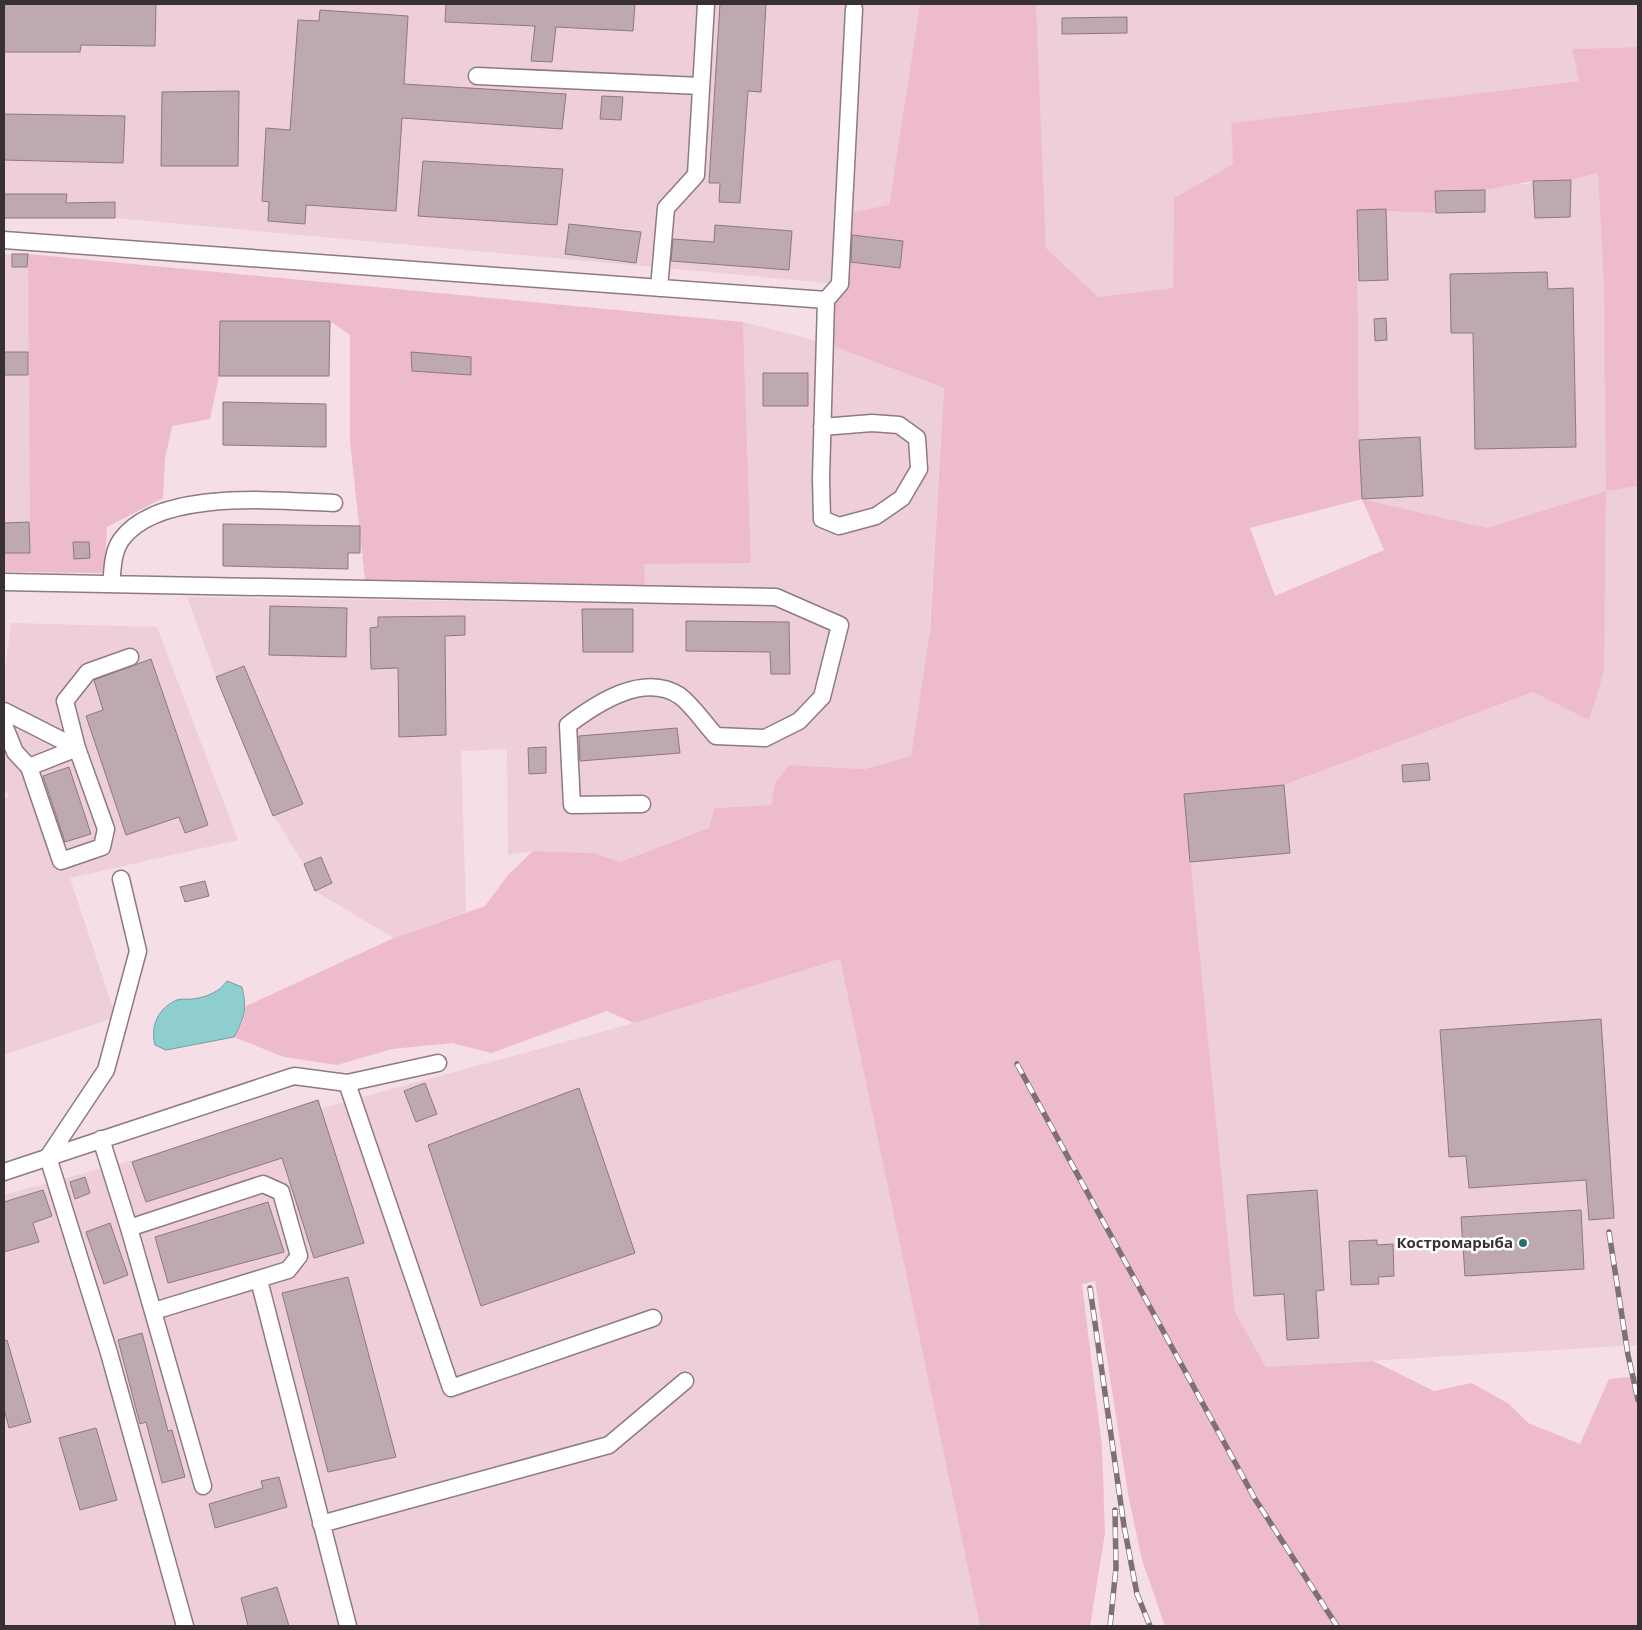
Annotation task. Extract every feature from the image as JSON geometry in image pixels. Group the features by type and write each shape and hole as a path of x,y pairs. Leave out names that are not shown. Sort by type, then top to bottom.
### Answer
{"street":[{"path":"659,288 666,208 696,175 706,4"},
{"path":"822,427 872,423 899,425 917,438 919,469 902,498 876,516 839,526 822,519 820,478 826,300 840,284 854,9"},
{"path":"477,76 701,86"},
{"path":"4,240 826,300"},
{"path":"111,584 114,555 122,539 142,522 168,510 231,499 334,503"},
{"path":"4,582 776,597 840,625 822,697 799,721 765,738 716,736 680,696 657,686 623,693 594,706 568,725 572,805 642,804"},
{"path":"4,725 16,752 29,767 61,861 102,847 106,829 77,748 66,701 88,672 130,658"},
{"path":"4,711 77,748"},
{"path":"29,767 77,748"},
{"path":"48,1157 106,1070 138,951 121,879"},
{"path":"4,1172 294,1076 347,1083 438,1063"},
{"path":"347,1083 451,1388 653,1318"},
{"path":"101,1140 154,1311 203,1486"},
{"path":"48,1157 109,1353 185,1626"},
{"path":"129,1228 263,1184 281,1192 299,1256 288,1270 154,1311"},
{"path":"258,1280 348,1626"},
{"path":"321,1524 609,1445 685,1381"}],"shaded area":[{"path":"4,4 920,4 889,205 840,284 115,218 4,218"},
{"path":"920,4 1036,4 1046,248 1098,297 1173,288 1174,198 1233,164 1231,123 1579,81 1572,49 1638,47 1638,486 1606,491 1604,671 1589,720 1533,692 1284,785 1184,794 1235,1312 1266,1367 1373,1361 1434,1391 1472,1383 1509,1404 1528,1423 1580,1444 1609,1379 1638,1376 1638,1626 1165,1626 1142,1560 1128,1494 1095,1281 1082,1284 1102,1447 1105,1533 1090,1626 980,1626 840,959 634,1023 607,1011 491,1053 452,1043 392,1049 337,1065 284,1057 234,1037 243,1022 246,1006 394,938 485,906 509,874 533,851 594,853 620,862 709,828 714,808 771,805 775,783 789,765 865,769 911,756 930,631 944,388 825,343 826,300 840,283 844,214 889,205","holes":["1598,173 1604,288 1606,491 1487,528 1362,499 1359,440 1357,210 1436,213 1435,192 1485,190 1533,181 1571,180","1362,499 1384,550 1275,596 1250,528"]},
{"path":"1036,4 1638,4 1638,47 1573,49 1579,81 1231,123 1233,164 1174,198 1173,288 1098,297 1046,248"},
{"path":"1598,173 1604,288 1607,491 1638,486 1638,1345 1266,1367 1235,1312 1184,794 1284,785 1533,692 1588,719 1606,491 1487,528 1362,499 1359,440 1357,210 1436,213 1435,191 1571,180"},
{"path":"4,254 28,254 30,553 4,553"},
{"path":"28,254 743,322 751,563 644,564 645,586 365,580 350,441 350,335 330,321 220,321 219,376 210,419 172,426 165,459 163,498 107,527 104,573 4,572 4,553 30,553"},
{"path":"743,322 825,343 944,388 929,637 911,756 865,769 789,765 775,783 771,805 714,808 709,828 620,862 594,853 533,851 508,855 507,749 461,751 466,912 394,938 315,891 304,864 273,815 216,677 187,597 644,604 644,564 751,562"},
{"path":"11,623 157,627 238,840 70,878 116,1017 4,1055 4,798 9,798 4,786 4,679"},
{"path":"840,959 980,1626 4,1626 4,1195 634,1023"}],"water":[{"path":"227,981 242,987 245,1007 241,1024 234,1037 166,1050 155,1045 154,1031 157,1018 170,1003 179,999 203,997 216,991"}],"building":[{"path":"4,4 156,4 155,46 81,45 80,52 4,52"},
{"path":"446,4 635,4 633,31 556,27 552,62 531,61 535,26 445,22"},
{"path":"720,4 766,4 761,92 748,91 740,203 719,202 720,183 709,183"},
{"path":"320,10 408,16 404,84 566,94 562,129 402,118 396,211 306,205 305,224 268,221 269,202 262,201 266,128 290,130 298,20 319,21"},
{"path":"1127,17 1127,33 1062,34 1062,18"},
{"path":"239,91 238,166 161,166 162,92"},
{"path":"602,96 623,97 621,120 600,119"},
{"path":"4,114 125,116 123,163 4,160"},
{"path":"423,161 563,169 557,225 418,216"},
{"path":"1571,180 1570,217 1535,218 1533,181"},
{"path":"1485,190 1485,212 1436,213 1435,191"},
{"path":"4,194 67,194 66,203 115,202 115,218 4,218"},
{"path":"1386,209 1388,280 1359,281 1357,210"},
{"path":"569,224 641,232 636,263 565,254"},
{"path":"715,225 792,231 789,270 671,261 673,239 714,242"},
{"path":"852,235 903,241 900,268 851,262"},
{"path":"12,254 28,254 27,267 12,267"},
{"path":"1547,272 1548,289 1573,288 1576,447 1475,449 1473,333 1451,333 1450,274"},
{"path":"1386,318 1387,340 1375,341 1374,319"},
{"path":"220,321 330,321 329,376 219,376"},
{"path":"4,352 28,352 28,375 4,375"},
{"path":"411,352 471,357 471,375 412,371"},
{"path":"763,373 808,373 808,406 763,406"},
{"path":"223,402 326,404 326,447 223,445"},
{"path":"1420,437 1423,496 1362,499 1359,440"},
{"path":"29,522 30,553 4,553 4,523"},
{"path":"223,524 360,526 360,553 348,553 348,569 223,566"},
{"path":"73,542 89,542 90,558 74,559"},
{"path":"270,606 347,608 346,657 269,655"},
{"path":"582,609 633,609 633,652 583,652"},
{"path":"465,616 465,635 445,636 446,735 399,737 398,668 371,669 370,628 378,627 378,617"},
{"path":"686,621 789,622 790,674 771,674 770,652 686,651"},
{"path":"151,659 208,825 185,833 179,817 126,835 86,716 103,710 94,680"},
{"path":"244,666 303,804 273,816 216,677"},
{"path":"677,728 680,753 580,761 579,736"},
{"path":"546,747 546,773 529,774 528,748"},
{"path":"1428,763 1430,780 1403,782 1402,765"},
{"path":"69,767 91,834 65,842 43,776"},
{"path":"1284,785 1290,853 1190,862 1184,794"},
{"path":"321,857 332,883 315,891 304,864"},
{"path":"205,881 209,896 185,902 180,887"},
{"path":"1601,1019 1614,1218 1589,1220 1586,1180 1469,1188 1466,1156 1449,1157 1440,1030"},
{"path":"425,1083 437,1114 416,1122 404,1091"},
{"path":"579,1088 635,1253 481,1306 428,1145"},
{"path":"318,1100 364,1243 314,1258 282,1158 146,1202 132,1162"},
{"path":"85,1177 90,1193 75,1199 70,1182"},
{"path":"43,1190 52,1216 33,1223 39,1242 4,1252 4,1202"},
{"path":"1317,1190 1324,1290 1316,1291 1319,1338 1287,1340 1284,1294 1254,1296 1247,1195"},
{"path":"268,1202 284,1252 168,1283 155,1237"},
{"name":"Костромарыба","path":"1581,1210 1584,1269 1465,1276 1461,1217"},
{"path":"110,1223 128,1275 104,1284 86,1232"},
{"path":"1377,1240 1377,1245 1393,1244 1394,1276 1378,1277 1379,1284 1351,1285 1349,1241"},
{"path":"348,1277 396,1457 328,1472 282,1293"},
{"path":"142,1333 168,1431 172,1430 185,1477 162,1483 146,1422 140,1424 118,1340"},
{"path":"7,1340 31,1422 9,1428 4,1409 4,1341"},
{"path":"96,1428 117,1500 80,1510 59,1438"},
{"path":"279,1477 287,1507 215,1528 209,1504 263,1488 261,1481"},
{"path":"277,1587 289,1626 248,1626 241,1598"}],"railway":[{"path":"1017,1064 1255,1499 1337,1626"},
{"path":"1609,1232 1628,1355 1638,1400"},
{"path":"1090,1288 1124,1526 1137,1594 1150,1626"},
{"path":"1110,1626 1116,1568 1115,1510"}],"place":[{"name":"Костромарыба","path":"1523,1243"}]}
